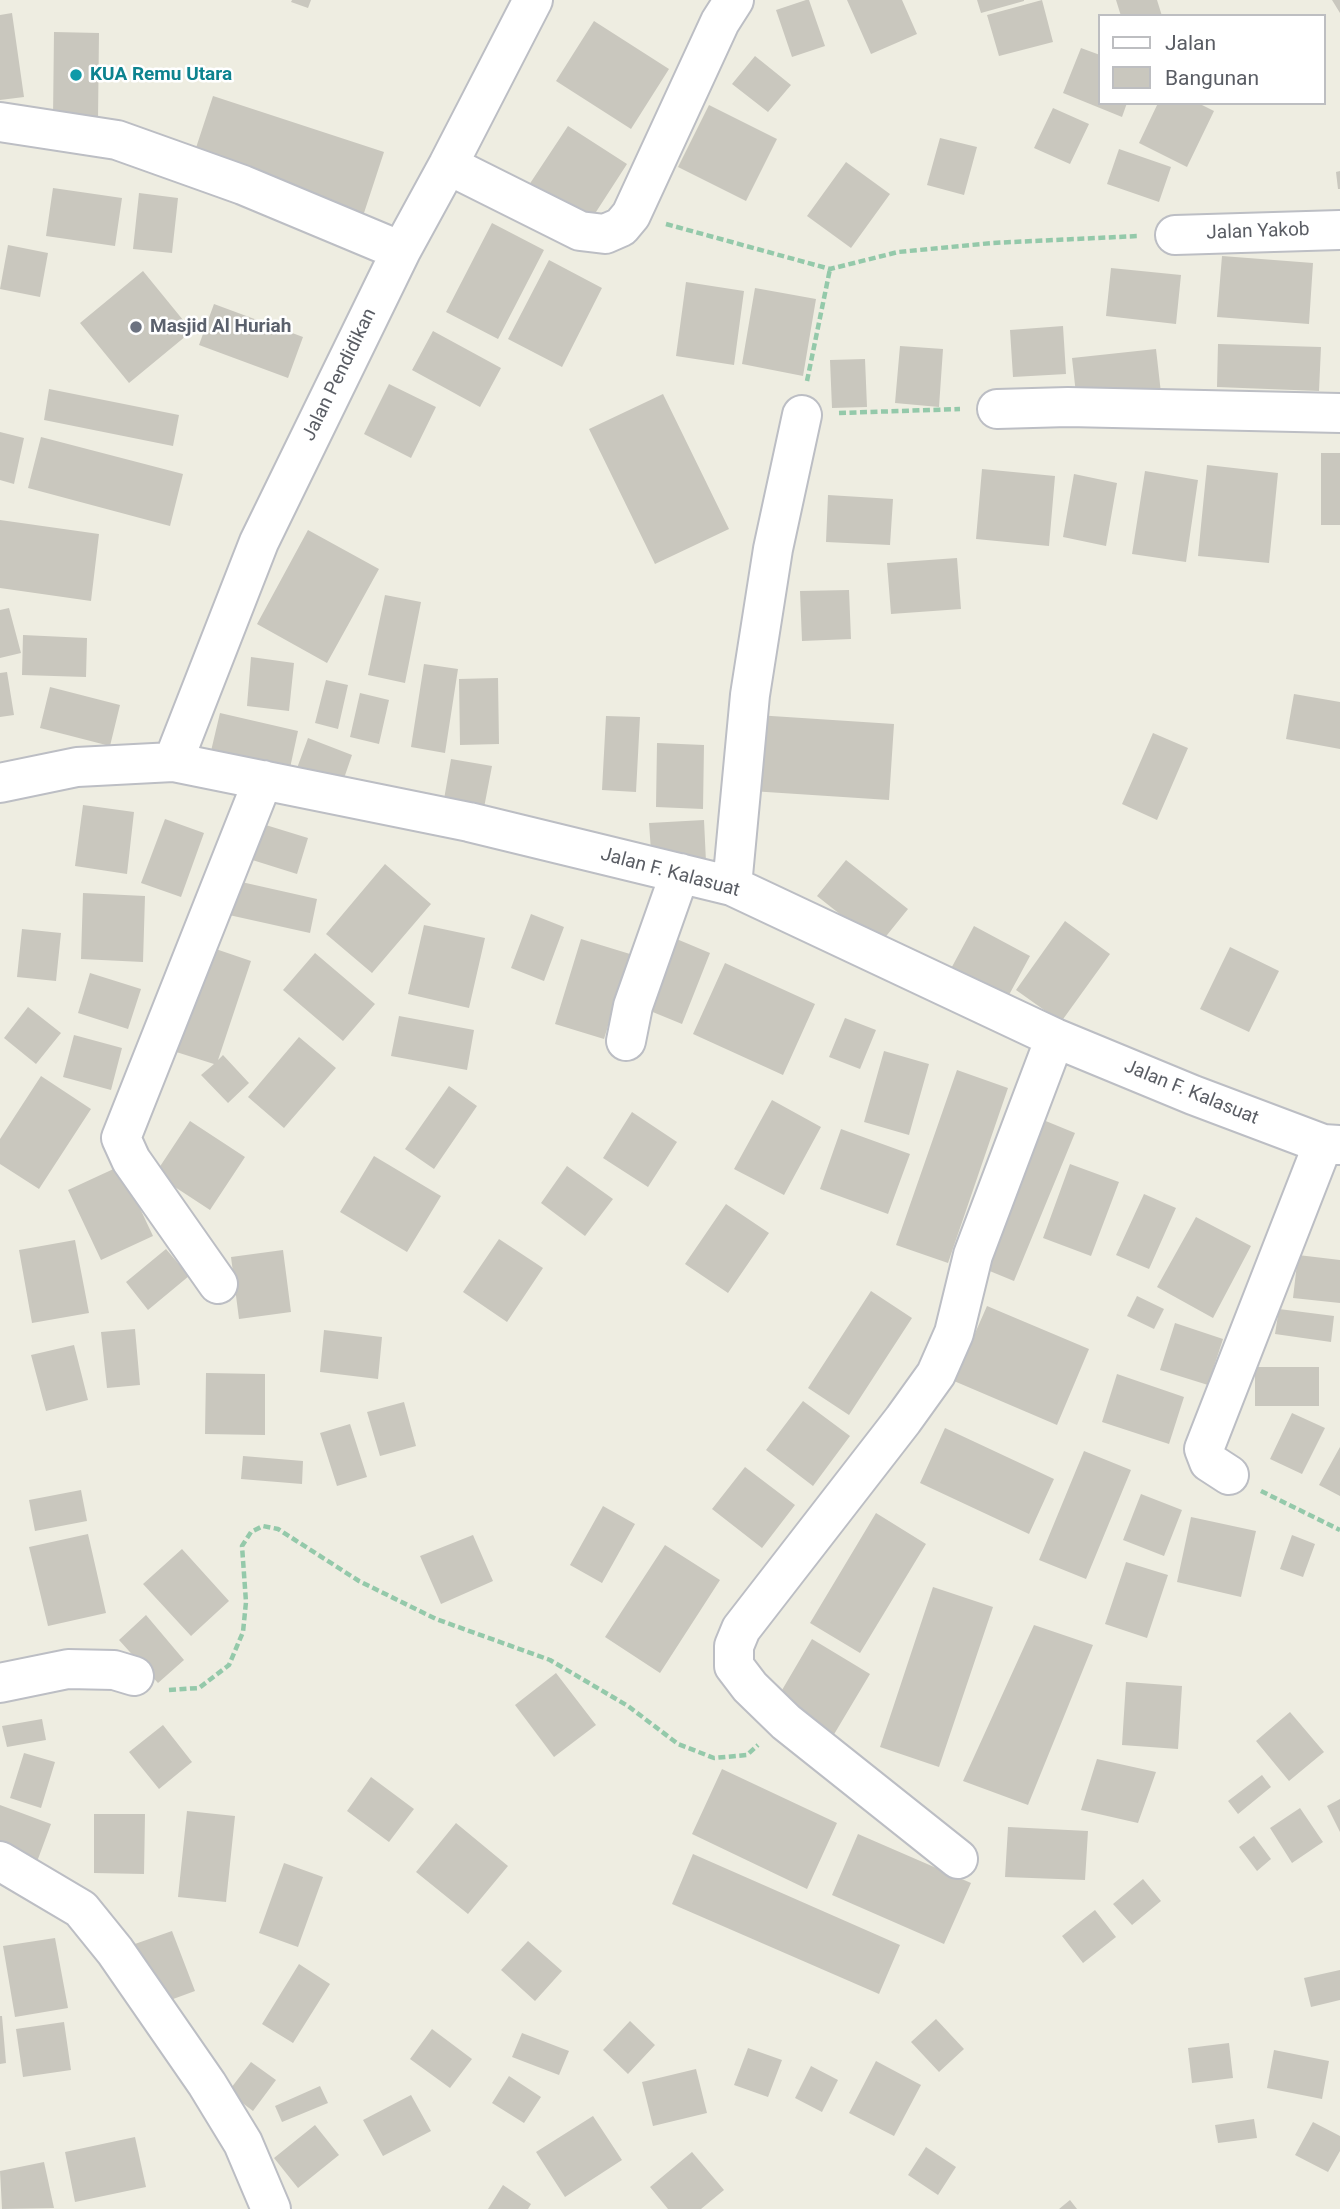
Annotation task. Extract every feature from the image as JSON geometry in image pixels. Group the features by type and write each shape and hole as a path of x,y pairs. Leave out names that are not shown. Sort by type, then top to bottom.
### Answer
{"street":[{"name":"Jalan Pendidikan","path":"173,762 259,542 401,251 533,0"},
{"path":"448,165 580,231 605,234 621,227 631,215 720,22 734,0"},
{"path":"0,122 117,140 243,184 401,251"},
{"name":"Jalan Yakob","path":"1175,235 1340,230"},
{"path":"997,409 1081,407 1340,413"},
{"path":"732,886 750,695 773,550 802,415"},
{"name":"Jalan F. Kalasuat","path":"0,783 77,767 173,762 469,822 732,886 1055,1038 1193,1095 1332,1144"},
{"path":"218,1284 131,1160 121,1138 262,780"},
{"path":"626,1041 632,1006 680,873"},
{"path":"958,1859 786,1723 734,1666 734,1646 741,1629 936,1374 954,1333 973,1255 1055,1038"},
{"path":"1228,1475 1209,1462 1204,1448 1332,1144"},
{"path":"0,1682 68,1669 114,1670 134,1676"},
{"path":"0,1861 80,1909 115,1951 207,2084 243,2143 271,2209"}],"path":[{"path":"631,215 830,269 898,252 992,243 1175,235"},
{"path":"830,269 802,415 918,409 997,409"},
{"path":"1228,1475 1340,1530"},
{"path":"134,1676 171,1691 199,1688 229,1665 243,1632 246,1602 242,1546 251,1532 263,1526 278,1529 359,1581 436,1619 550,1660 628,1706 678,1744 714,1758 747,1755 786,1723"}],"building":[{"path":"311,0 308,8 291,2"},
{"path":"809,0 825,46 792,57 776,10"},
{"path":"847,0 902,0 917,34 871,54"},
{"path":"977,0 1024,0 1024,1 981,13"},
{"path":"1042,0 1053,42 999,56 987,15"},
{"path":"1116,0 1157,0 1161,14 1120,14"},
{"path":"1332,0 1340,0 1340,13"},
{"path":"12,13 24,97 0,100 0,15"},
{"path":"594,21 669,69 631,129 556,81"},
{"name":"KUA Remu Utara","path":"54,32 99,33 98,119 53,118"},
{"path":"1081,48 1098,54 1098,105 1126,105 1122,117 1063,93"},
{"path":"755,56 791,85 768,112 732,84"},
{"path":"213,96 384,152 363,216 192,160"},
{"path":"709,105 777,139 746,201 678,167"},
{"path":"1157,105 1202,105 1214,111 1187,167 1139,143"},
{"path":"1053,108 1089,124 1070,164 1034,148"},
{"path":"568,126 627,164 585,229 525,191"},
{"path":"940,138 977,147 964,195 927,185"},
{"path":"1119,149 1171,167 1159,202 1107,184"},
{"path":"846,162 890,194 851,248 807,216"},
{"path":"1340,171 1340,189 1338,189 1336,172"},
{"path":"53,188 122,198 115,246 46,236"},
{"path":"139,193 178,198 172,253 133,249"},
{"path":"492,223 544,250 498,339 446,312"},
{"path":"8,245 48,253 40,297 0,289"},
{"path":"1222,256 1313,263 1309,324 1217,317"},
{"path":"549,260 602,288 562,367 508,339"},
{"path":"1111,268 1181,275 1176,324 1106,316"},
{"name":"Masjid Al Huriah","path":"143,271 192,331 129,383 80,323"},
{"path":"686,282 744,291 734,365 676,356"},
{"path":"755,288 816,299 803,376 742,364"},
{"path":"214,304 303,337 288,378 199,345"},
{"path":"1063,326 1066,374 1013,377 1010,330"},
{"path":"433,331 501,368 480,407 412,370"},
{"path":"1218,344 1321,347 1319,391 1217,387"},
{"path":"900,346 943,349 939,407 895,403"},
{"path":"1156,349 1161,393 1077,403 1072,358"},
{"path":"865,359 867,407 832,408 830,360"},
{"path":"389,384 436,407 411,458 364,434"},
{"path":"49,389 179,415 173,446 44,420"},
{"path":"663,394 729,529 655,564 589,429"},
{"path":"0,432 24,438 14,484 0,480"},
{"path":"41,437 183,474 170,526 28,488"},
{"path":"1321,453 1340,453 1340,525 1321,525"},
{"path":"1207,465 1278,473 1269,563 1198,556"},
{"path":"982,469 1055,476 1049,546 976,539"},
{"path":"1145,471 1198,480 1186,562 1132,554"},
{"path":"1074,474 1117,483 1106,546 1063,537"},
{"path":"828,495 893,499 890,545 826,542"},
{"path":"0,520 99,534 91,601 0,588"},
{"path":"308,530 379,569 327,663 257,624"},
{"path":"957,558 961,609 891,614 887,563"},
{"path":"849,590 851,639 802,641 800,591"},
{"path":"385,595 421,602 405,683 368,675"},
{"path":"9,608 21,653 0,658 0,610"},
{"path":"23,635 87,638 86,677 22,675"},
{"path":"251,657 294,663 289,711 247,706"},
{"path":"424,664 458,669 445,753 411,747"},
{"path":"7,672 14,715 0,717 0,673"},
{"path":"498,678 499,744 460,745 459,679"},
{"path":"326,680 348,685 338,729 315,723"},
{"path":"50,687 120,705 110,746 40,728"},
{"path":"360,693 389,700 379,744 350,737"},
{"path":"1294,694 1340,702 1340,749 1286,739"},
{"path":"220,713 298,731 290,768 211,751"},
{"path":"756,715 894,724 889,800 751,791"},
{"path":"606,716 640,717 636,792 602,790"},
{"path":"1153,733 1188,748 1157,820 1122,804"},
{"path":"308,738 352,755 341,787 296,771"},
{"path":"657,743 704,745 703,809 656,807"},
{"path":"451,759 492,766 483,813 443,805"},
{"path":"83,805 134,812 127,874 75,866"},
{"path":"165,819 204,833 181,897 141,883"},
{"path":"704,820 706,862 652,865 649,823"},
{"path":"256,822 308,838 297,874 246,858"},
{"path":"846,860 908,909 879,945 817,896"},
{"path":"385,864 431,904 372,973 326,934"},
{"path":"237,881 317,899 310,933 229,915"},
{"path":"83,893 145,896 143,962 81,959"},
{"path":"531,914 564,927 544,981 511,968"},
{"path":"1065,921 1110,954 1061,1022 1016,990"},
{"path":"424,925 485,938 469,1008 408,994"},
{"path":"974,926 1030,956 1003,1006 947,976"},
{"path":"22,929 61,933 56,981 17,977"},
{"path":"667,935 710,953 682,1024 638,1006"},
{"path":"581,939 630,954 604,1039 555,1024"},
{"path":"204,945 251,961 218,1060 223,1055 249,1083 228,1103 201,1075 214,1064 170,1050"},
{"path":"1230,947 1279,971 1249,1032 1200,1009"},
{"path":"315,953 375,1004 343,1041 283,990"},
{"path":"725,963 815,1004 783,1075 693,1034"},
{"path":"90,973 141,989 128,1029 78,1013"},
{"path":"28,1007 61,1033 36,1064 4,1038"},
{"path":"399,1016 474,1030 467,1070 391,1056"},
{"path":"845,1018 876,1030 860,1069 829,1057"},
{"path":"74,1035 122,1048 111,1090 63,1077"},
{"path":"299,1037 336,1068 284,1128 248,1097"},
{"path":"884,1051 929,1064 909,1135 864,1122"},
{"path":"957,1070 1008,1088 948,1263 896,1245"},
{"path":"41,1076 91,1109 39,1189 0,1164 0,1139"},
{"path":"449,1086 477,1106 434,1169 405,1149"},
{"path":"772,1100 821,1127 784,1195 734,1169"},
{"path":"632,1112 677,1142 648,1187 603,1158"},
{"path":"1036,1117 1075,1133 1014,1281 975,1265"},
{"path":"190,1121 245,1157 210,1210 155,1174"},
{"path":"841,1129 910,1154 888,1214 820,1189"},
{"path":"374,1156 441,1196 407,1252 340,1212"},
{"path":"1070,1164 1119,1182 1091,1256 1043,1238"},
{"path":"120,1166 153,1236 101,1260 68,1190"},
{"path":"567,1166 613,1199 585,1236 541,1203"},
{"path":"1144,1194 1176,1208 1149,1269 1116,1255"},
{"path":"726,1204 769,1233 728,1293 685,1264"},
{"path":"1196,1217 1251,1246 1213,1318 1157,1287"},
{"path":"499,1239 543,1268 507,1322 463,1292"},
{"path":"75,1240 89,1313 32,1323 19,1250"},
{"path":"166,1249 189,1276 148,1310 126,1282"},
{"path":"283,1250 291,1312 239,1319 231,1257"},
{"path":"1298,1255 1340,1260 1340,1303 1293,1298"},
{"path":"871,1291 912,1318 849,1415 808,1388"},
{"path":"1137,1296 1164,1309 1154,1329 1127,1316"},
{"path":"987,1306 1089,1349 1057,1425 954,1381"},
{"path":"1279,1309 1334,1316 1331,1342 1275,1334"},
{"path":"1175,1323 1223,1339 1208,1385 1160,1370"},
{"path":"135,1329 140,1385 107,1388 101,1332"},
{"path":"324,1330 382,1337 378,1379 320,1372"},
{"path":"74,1345 88,1400 46,1411 31,1355"},
{"path":"1255,1367 1319,1367 1319,1406 1255,1406"},
{"path":"206,1373 265,1374 265,1435 205,1434"},
{"path":"1117,1374 1184,1397 1169,1444 1102,1422"},
{"path":"803,1401 850,1436 813,1486 766,1450"},
{"path":"404,1402 416,1446 380,1456 367,1412"},
{"path":"1292,1413 1325,1428 1302,1474 1270,1459"},
{"path":"350,1424 367,1477 337,1486 320,1433"},
{"path":"945,1428 1054,1479 1029,1534 920,1483"},
{"path":"1340,1447 1340,1496 1319,1485"},
{"path":"1084,1451 1131,1470 1086,1579 1039,1560"},
{"path":"243,1456 303,1461 302,1484 241,1479"},
{"path":"745,1467 795,1505 762,1548 712,1509"},
{"path":"81,1490 87,1521 35,1531 29,1500"},
{"path":"1141,1494 1182,1510 1164,1556 1123,1540"},
{"path":"603,1506 635,1524 602,1583 570,1565"},
{"path":"876,1513 926,1544 860,1653 810,1623"},
{"path":"1191,1517 1256,1531 1241,1597 1177,1582"},
{"path":"88,1534 106,1613 48,1626 29,1547"},
{"path":"473,1535 493,1581 441,1604 420,1556"},
{"path":"1292,1535 1315,1544 1303,1577 1280,1569"},
{"path":"665,1545 720,1580 660,1673 605,1637"},
{"path":"182,1549 229,1601 191,1636 143,1584"},
{"path":"1126,1562 1168,1575 1147,1638 1105,1624"},
{"path":"933,1587 993,1607 939,1767 880,1747"},
{"path":"146,1615 184,1660 158,1683 119,1640"},
{"path":"1034,1625 1093,1645 1028,1805 963,1781"},
{"path":"812,1639 870,1674 833,1736 775,1702"},
{"path":"556,1673 596,1725 554,1757 515,1705"},
{"path":"1126,1682 1182,1686 1178,1749 1122,1745"},
{"path":"1290,1712 1324,1752 1289,1781 1256,1741"},
{"path":"42,1719 46,1740 7,1747 2,1726"},
{"path":"163,1725 192,1762 159,1789 129,1752"},
{"path":"24,1753 55,1762 41,1808 10,1798"},
{"path":"1097,1759 1156,1772 1138,1823 1081,1810"},
{"path":"722,1769 837,1823 807,1889 692,1834"},
{"path":"1262,1775 1271,1787 1238,1814 1228,1801"},
{"path":"371,1777 414,1809 389,1842 347,1811"},
{"path":"1340,1799 1340,1832 1327,1806"},
{"path":"0,1805 51,1824 35,1867 0,1855"},
{"path":"1300,1808 1323,1842 1292,1863 1270,1828"},
{"path":"187,1811 235,1816 226,1902 178,1897"},
{"path":"94,1814 145,1814 144,1874 94,1873"},
{"path":"456,1823 508,1866 468,1914 416,1872"},
{"path":"1008,1827 1088,1831 1085,1880 1005,1877"},
{"path":"858,1834 971,1883 944,1944 832,1895"},
{"path":"1254,1836 1271,1859 1257,1871 1239,1847"},
{"path":"693,1854 900,1945 879,1994 672,1904"},
{"path":"284,1863 323,1877 298,1947 259,1933"},
{"path":"1143,1879 1161,1901 1132,1925 1113,1904"},
{"path":"1095,1910 1116,1937 1083,1963 1062,1936"},
{"path":"172,1931 195,1991 154,2006 132,1945"},
{"path":"55,1938 68,2008 15,2017 3,1946"},
{"path":"528,1941 562,1971 535,2001 501,1970"},
{"path":"299,1964 330,1984 293,2043 262,2024"},
{"path":"1340,1970 1340,2000 1311,2007 1304,1978"},
{"path":"0,2016 6,2063 0,2064"},
{"path":"936,2019 964,2049 939,2072 911,2042"},
{"path":"630,2021 655,2045 628,2074 603,2050"},
{"path":"64,2022 71,2070 23,2077 16,2029"},
{"path":"432,2029 472,2059 450,2088 410,2059"},
{"path":"522,2033 569,2051 559,2075 512,2057"},
{"path":"1229,2043 1233,2078 1192,2083 1188,2048"},
{"path":"748,2048 782,2060 768,2097 734,2085"},
{"path":"1274,2050 1329,2061 1322,2099 1267,2088"},
{"path":"876,2061 921,2085 894,2136 849,2113"},
{"path":"251,2062 276,2080 253,2111 228,2092"},
{"path":"811,2066 838,2080 822,2112 795,2098"},
{"path":"696,2069 707,2113 653,2126 642,2082"},
{"path":"509,2076 541,2097 524,2123 492,2103"},
{"path":"320,2086 328,2103 282,2122 275,2106"},
{"path":"411,2095 431,2131 383,2156 363,2120"},
{"path":"593,2116 622,2160 565,2197 536,2152"},
{"path":"1254,2119 1257,2138 1218,2143 1215,2125"},
{"path":"1313,2122 1340,2136 1340,2151 1328,2172 1295,2155"},
{"path":"315,2125 339,2155 298,2188 274,2158"},
{"path":"135,2137 146,2187 75,2202 65,2152"},
{"path":"926,2147 956,2167 938,2195 908,2175"},
{"path":"692,2152 724,2190 701,2209 668,2209 650,2187"},
{"path":"44,2162 54,2208 2,2209 0,2171"},
{"path":"503,2185 531,2204 528,2209 488,2209"},
{"path":"1070,2200 1077,2209 1059,2209"}],"place":[{"name":"KUA Remu Utara","path":"76,75"},
{"name":"Masjid Al Huriah","path":"136,327"}]}
